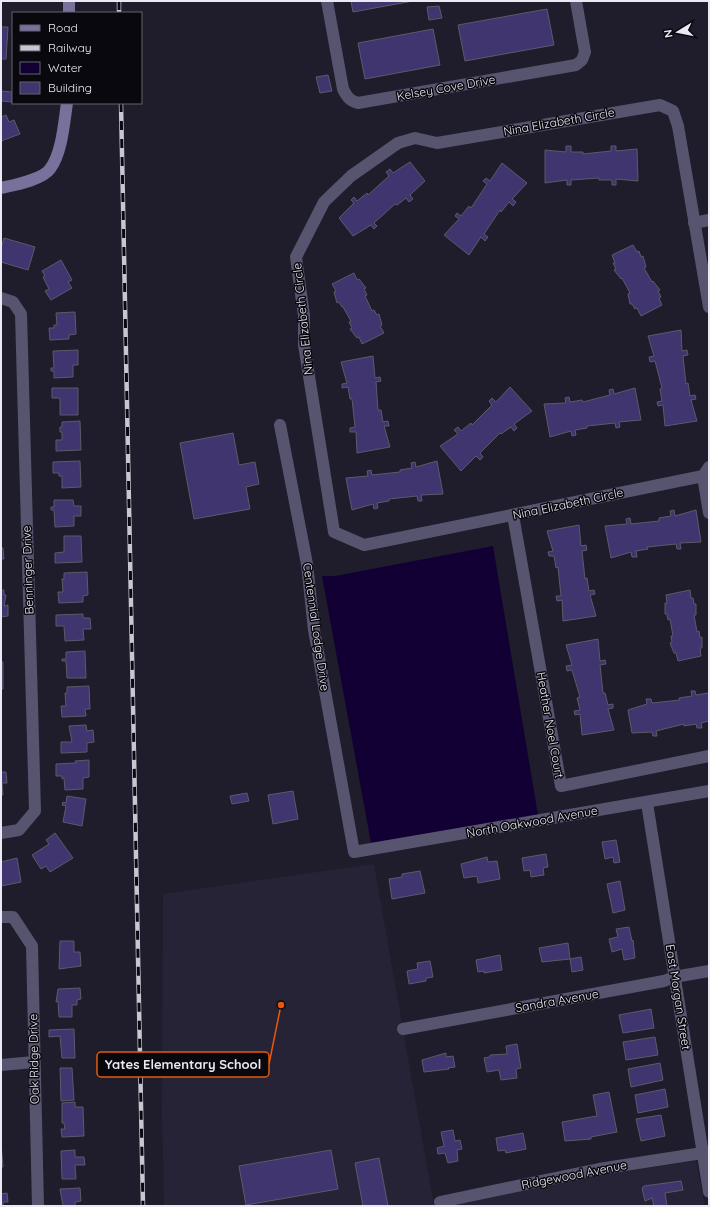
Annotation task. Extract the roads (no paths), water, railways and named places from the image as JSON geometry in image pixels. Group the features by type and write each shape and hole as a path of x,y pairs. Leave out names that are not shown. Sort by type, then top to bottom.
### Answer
{"street":[{"path":"69,1 69,12"},
{"name":"Kelsey Cove Drive","path":"327,1 343,89 347,97 352,102 358,104 576,65 582,60 585,52 576,1"},
{"path":"1,188 26,183 50,170 60,145 67,104"},
{"name":"Nina Elizabeth Circle","path":"706,471 514,515 364,545 334,532 304,345 304,316 296,257 324,202 351,176 405,139 424,138 437,143 660,105 669,108 675,114 709,307"},
{"path":"694,223 709,220"},
{"name":"Benninger Drive","path":"1,298 13,302 21,314 35,811 19,830 1,833"},
{"name":"Centennial Lodge Drive","path":"280,425 307,564 314,630 354,852"},
{"path":"706,471 709,513"},
{"name":"Heather Noel Court","path":"514,515 561,786 709,756"},
{"name":"North Oakwood Avenue","path":"354,852 709,791"},
{"name":"East Morgan Street","path":"647,802 674,977 705,1153 709,1192"},
{"name":"Oak Ridge Drive","path":"7,917 32,946 38,1206"},
{"name":"Sandra Avenue","path":"403,1029 664,981 674,977 709,971"},
{"path":"1,1065 34,1062"},
{"name":"Ridgewood Avenue","path":"440,1202 598,1169 705,1153"}],"water":[{"path":"493,546 538,815 371,843 322,576 335,576"}],"railway":[{"path":"119,1 119,12"},
{"path":"121,104 143,1206"}],"place":[{"name":"Yates Elementary School","path":"281,1005"}]}
